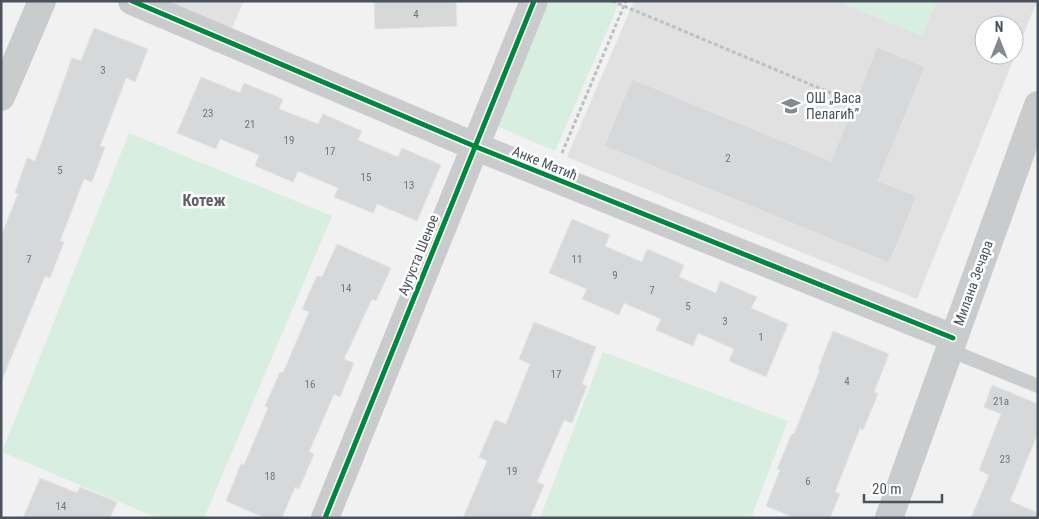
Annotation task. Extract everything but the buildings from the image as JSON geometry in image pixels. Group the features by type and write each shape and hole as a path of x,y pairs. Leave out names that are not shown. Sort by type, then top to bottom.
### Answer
{"street":[{"path":"1,97 42,1"},
{"name":"Анке Матић","path":"132,1 474,146 951,344"},
{"name":"Аугуста Шеное","path":"325,518 534,1"},
{"name":"Милана Зечара","path":"889,518 1038,105"}],"lane":[{"path":"951,344 1038,386"}],"path":[{"path":"612,1 831,93"},
{"path":"552,177 626,1"}],"shaded area":[{"path":"132,1 244,1 226,41"},
{"name":"ОШ „Васа Пелагић”","path":"634,1 1037,1 1024,33 1024,15 974,15 974,65 1011,65 917,299 567,157"}],"green space":[{"path":"546,1 620,1 555,151 494,125"},
{"path":"836,1 937,1 922,36"},
{"path":"129,133 332,216 204,518 157,518 2,452"},
{"path":"603,352 788,421 751,518 540,518"}],"cycle path":[{"path":"132,1 474,146 953,338"},
{"path":"325,518 534,1"}],"place":[{"name":"ОШ „Васа Пелагић”","path":"791,106"}],"district":[{"name":"Котеж","path":"204,200"}]}
